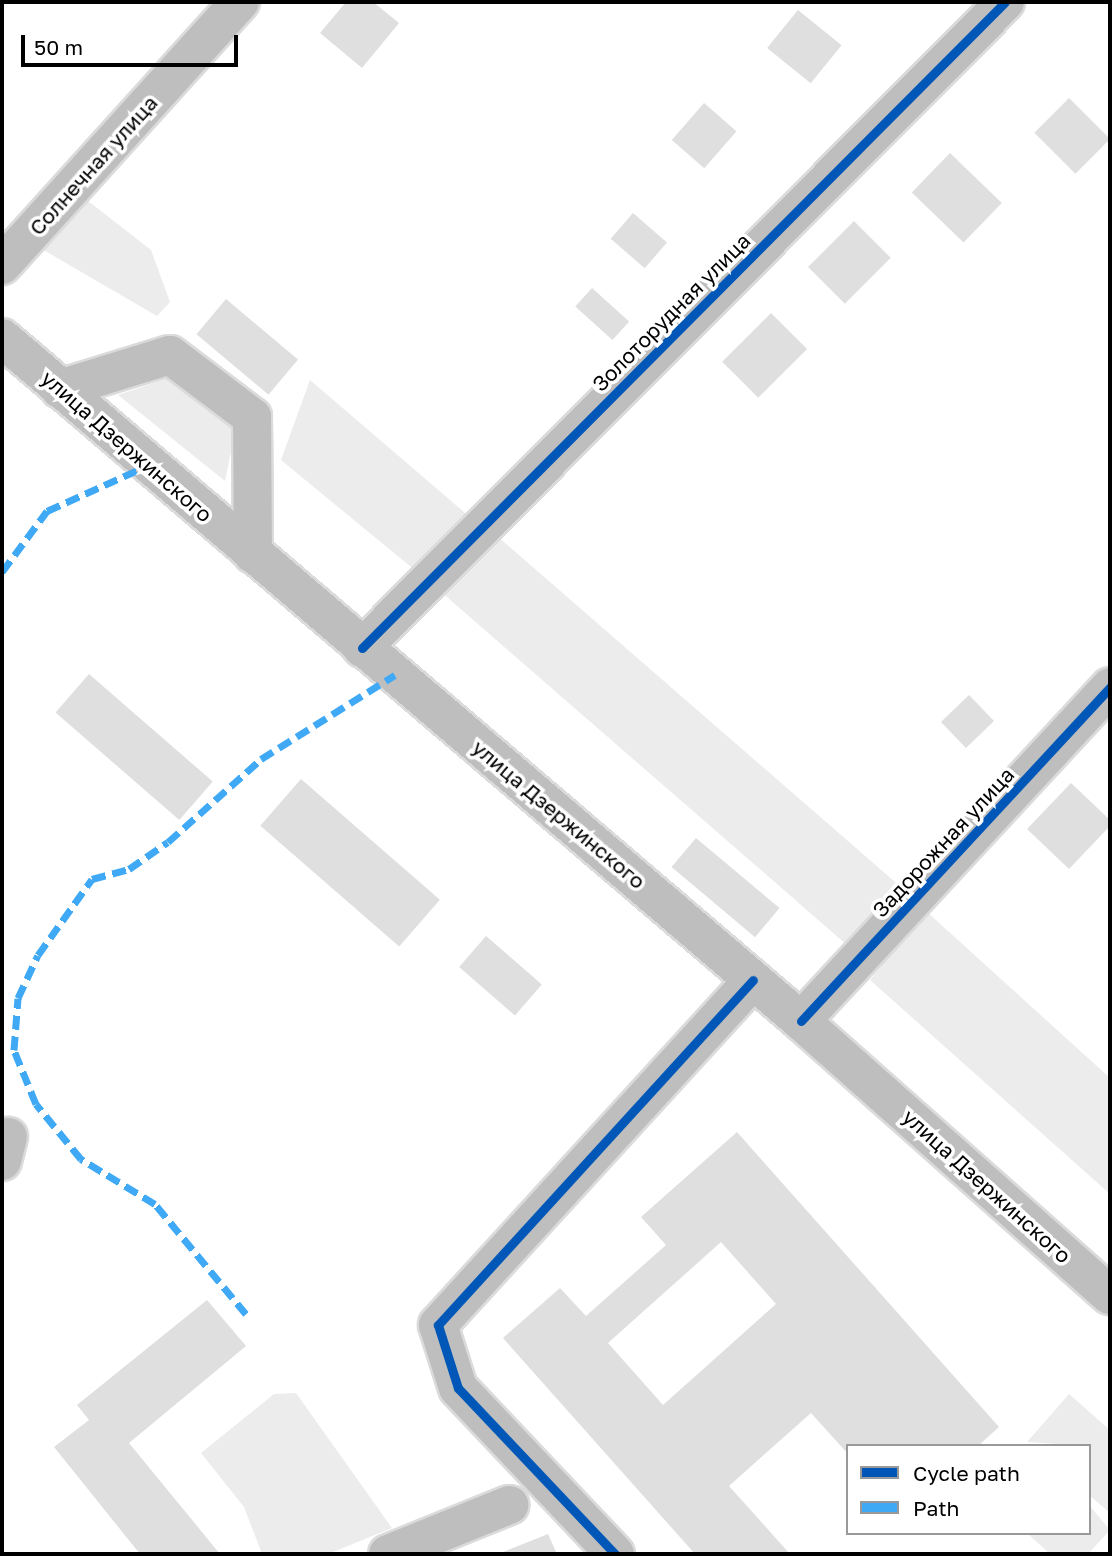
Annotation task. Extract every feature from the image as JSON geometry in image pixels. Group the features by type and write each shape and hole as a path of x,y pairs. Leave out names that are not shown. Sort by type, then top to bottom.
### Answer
{"street":[{"name":"Солнечная улица","path":"2,265 240,2"},
{"name":"Золоторудная улица","path":"362,648 1005,2"},
{"name":"улица Дзержинского","path":"2,338 801,1021 1110,1295"},
{"path":"60,389 170,355 252,417 253,554"},
{"name":"Задорожная улица","path":"801,1021 1110,687"},
{"path":"615,1554 458,1388 438,1325 752,980"},
{"path":"388,1554 509,1505"}],"shaded area":[{"path":"83,197 151,250 170,302 157,316 40,248"},
{"path":"171,377 236,427 225,481 118,395"},
{"path":"310,380 471,518 422,576 281,460"},
{"path":"497,536 899,885 847,945 445,596"},
{"path":"926,911 1110,1078 1110,1194 870,980"},
{"path":"296,1393 392,1528 328,1554 262,1554 244,1507 201,1453 274,1394"},
{"path":"1069,1394 1110,1430 1110,1513 1091,1497 1091,1444 1027,1442"},
{"path":"1091,1507 1110,1530 1088,1554 1050,1554 1029,1535 1091,1535"}],"building":[{"path":"346,2 373,2 399,23 362,68 320,33"},
{"path":"798,10 842,45 811,83 767,48"},
{"path":"1069,98 1110,139 1075,174 1034,133"},
{"path":"704,103 736,131 704,168 672,140"},
{"path":"950,153 1002,203 964,243 912,193"},
{"path":"633,213 667,243 645,268 611,239"},
{"path":"854,221 891,258 845,304 808,267"},
{"path":"592,288 629,321 612,340 575,307"},
{"path":"226,299 298,359 268,395 196,334"},
{"path":"771,313 807,349 758,398 722,362"},
{"path":"89,674 213,782 179,820 56,712"},
{"path":"969,695 994,721 966,748 941,722"},
{"path":"301,779 440,900 399,947 260,826"},
{"path":"1071,783 1110,820 1110,826 1069,869 1027,829"},
{"path":"696,838 779,908 755,937 672,867"},
{"path":"486,936 542,985 515,1015 459,967"},
{"path":"737,1132 999,1427 980,1444 846,1444 846,1452 811,1413 729,1486 790,1554 695,1554 503,1338 560,1288 586,1316 666,1245 641,1217","holes":["721,1242 776,1304 663,1405 608,1343"]},
{"path":"207,1300 246,1346 129,1443 220,1554 140,1554 54,1447 89,1420 77,1405"},
{"path":"548,1534 557,1554 498,1554"}],"marked path":[{"path":"2,572 47,511 149,465"},
{"path":"246,1314 155,1204 81,1159 36,1104 14,1050 18,998 38,955 92,879 129,869 168,842 261,759 395,675"}],"cycle path":[{"path":"362,648 1005,2"},
{"path":"801,1021 1110,687"},
{"path":"615,1554 458,1388 438,1325 753,980"}]}
